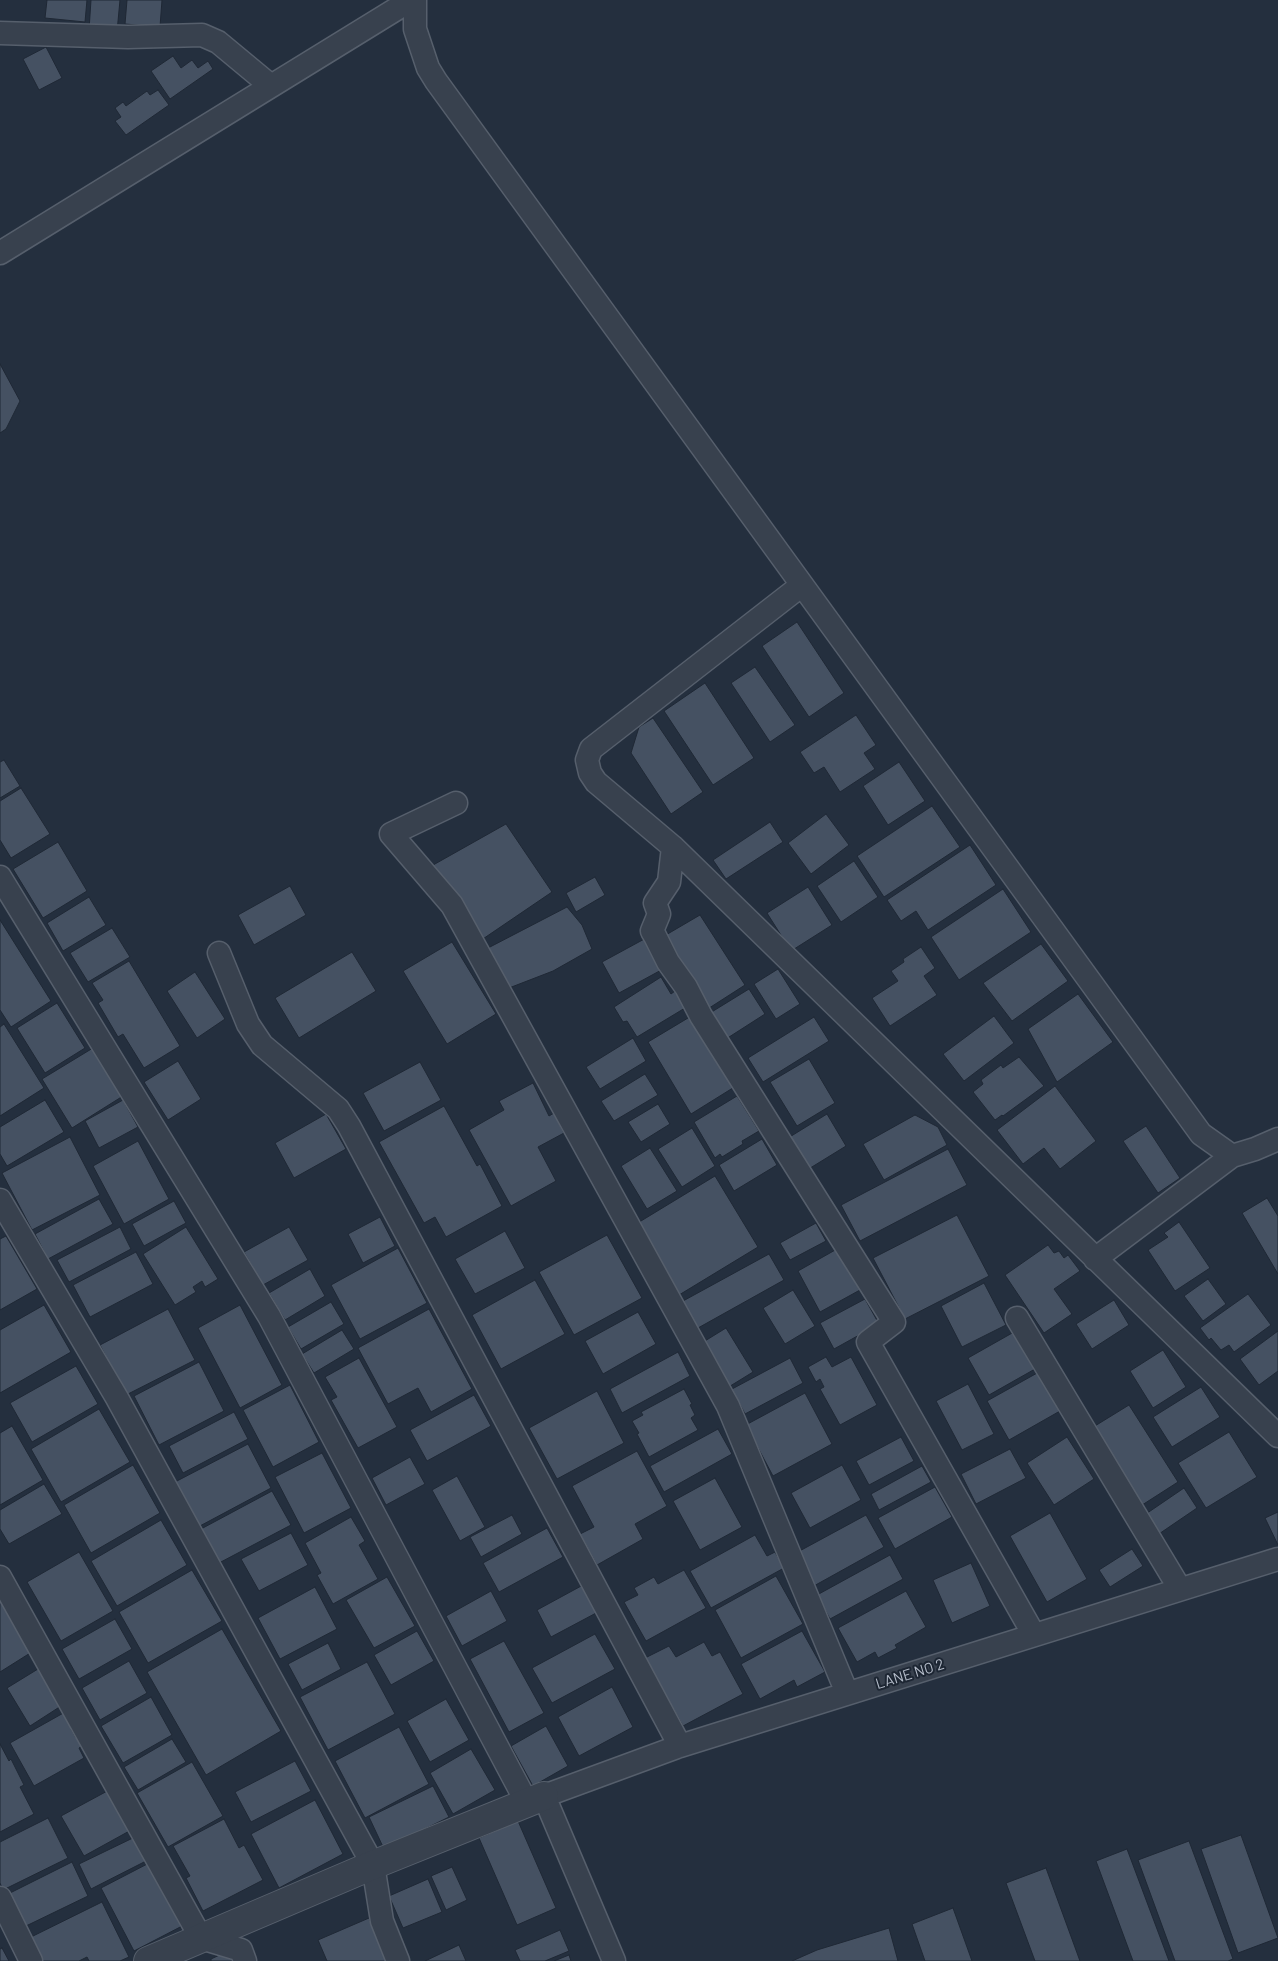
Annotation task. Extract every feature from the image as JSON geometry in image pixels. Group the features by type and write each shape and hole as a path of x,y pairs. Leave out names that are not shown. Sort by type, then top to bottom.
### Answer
{"street":[{"path":"0,253 411,0"},
{"path":"415,0 415,29 428,68 436,80 1201,1134 1232,1156"},
{"path":"0,33 128,36 202,35 218,42 271,86"},
{"path":"802,585 590,749 587,760 590,773 596,782 673,847 1278,1436"},
{"path":"456,803 391,834 452,905 728,1406 847,1694"},
{"path":"673,847 669,882 655,903 659,914 652,931 668,962 686,987 706,1024 894,1322 868,1342 1034,1635"},
{"path":"0,877 269,1316 535,1800 614,1961"},
{"path":"220,953 248,1024 262,1045 338,1109 349,1126 680,1746"},
{"path":"1095,1258 1232,1156 1278,1139"},
{"path":"0,1200 117,1398 373,1865 382,1921 398,1961"},
{"path":"1017,1318 1180,1589"},
{"name":"LANE NO 2","path":"535,1800 680,1746 1278,1559"},
{"path":"0,1577 201,1938 241,1950 245,1961"},
{"path":"148,1961 373,1865 535,1800"},
{"path":"0,1898 30,1961"}],"building":[{"path":"47,0 87,0 85,22 45,18"},
{"path":"91,0 120,0 117,32 89,30"},
{"path":"127,0 162,0 160,27 125,24"},
{"path":"46,47 62,78 39,90 23,59"},
{"path":"173,56 181,68 192,60 198,68 208,61 213,69 170,99 151,71"},
{"path":"158,90 169,105 126,135 115,121 121,117 115,108 123,102 126,106 147,91 150,95"},
{"path":"0,364 20,401 6,429 0,433"},
{"path":"797,622 844,693 809,717 762,646"},
{"path":"755,667 795,725 770,742 731,683"},
{"path":"705,683 754,758 713,785 664,711"},
{"path":"856,715 876,745 864,753 875,769 840,792 824,767 814,773 800,752"},
{"path":"653,718 703,792 671,814 631,753 639,727"},
{"path":"4,760 20,786 0,798 0,762"},
{"path":"899,762 925,801 888,825 863,786"},
{"path":"21,788 50,834 11,858 0,840 0,801"},
{"path":"932,806 960,847 884,897 857,856"},
{"path":"826,814 849,845 811,874 788,843"},
{"path":"770,822 783,842 726,879 713,860"},
{"path":"506,824 552,892 474,945 426,869"},
{"path":"58,842 87,891 43,918 13,869"},
{"path":"970,845 996,885 928,930 916,911 901,921 887,900"},
{"path":"854,861 878,897 841,922 817,886"},
{"path":"595,877 605,895 576,912 566,893"},
{"path":"290,886 306,915 254,945 238,915"},
{"path":"808,887 832,925 791,951 767,913"},
{"path":"1003,889 1031,932 959,980 931,937"},
{"path":"89,897 106,925 63,951 47,923"},
{"path":"567,907 582,925 592,949 553,971 509,988 488,948"},
{"path":"700,915 745,985 703,1012 659,939"},
{"path":"0,920 51,1001 11,1027 0,1010"},
{"path":"112,928 130,957 88,982 70,953"},
{"path":"648,937 665,968 619,993 602,962"},
{"path":"452,942 496,1014 447,1044 403,971"},
{"path":"1041,944 1068,981 1012,1021 983,983"},
{"path":"921,947 935,968 924,976 937,995 890,1026 872,998 898,981 891,971 904,962 903,959"},
{"path":"352,952 376,991 299,1038 275,998"},
{"path":"129,961 180,1046 144,1068 123,1034 118,1037 98,1003 103,1000 92,983"},
{"path":"778,969 800,1004 776,1019 754,984"},
{"path":"195,972 225,1019 197,1038 167,991"},
{"path":"661,977 671,994 675,991 685,1008 637,1037 627,1021 623,1022 614,1007"},
{"path":"749,989 765,1014 726,1039 710,1013"},
{"path":"1078,994 1113,1042 1057,1082 1028,1029"},
{"path":"57,1003 85,1048 45,1073 17,1028"},
{"path":"693,1015 736,1086 691,1114 648,1042"},
{"path":"994,1016 1014,1043 964,1081 943,1054"},
{"path":"814,1017 829,1041 763,1082 748,1058"},
{"path":"4,1024 44,1088 0,1116 0,1027"},
{"path":"633,1038 646,1061 600,1089 586,1067"},
{"path":"93,1048 123,1096 72,1128 42,1079"},
{"path":"1019,1057 1044,1086 995,1120 973,1092 983,1084 981,1080 1001,1065 1003,1068"},
{"path":"809,1059 835,1103 797,1126 770,1082"},
{"path":"178,1061 201,1099 168,1120 144,1082"},
{"path":"420,1062 441,1100 384,1131 363,1093"},
{"path":"645,1074 658,1095 614,1121 601,1101"},
{"path":"533,1083 549,1116 554,1113 564,1133 538,1147 556,1181 511,1206 469,1130 504,1110 499,1101"},
{"path":"1055,1086 1096,1141 1060,1169 1044,1148 1023,1164 997,1130"},
{"path":"737,1096 759,1131 742,1141 743,1144 722,1157 720,1154 715,1158 694,1122"},
{"path":"45,1100 64,1132 7,1166 0,1154 0,1127"},
{"path":"123,1100 138,1127 99,1148 85,1121"},
{"path":"658,1104 670,1124 641,1142 628,1122"},
{"path":"444,1106 477,1166 480,1164 502,1206 446,1237 435,1217 424,1223 379,1142"},
{"path":"326,1114 346,1149 294,1178 275,1143"},
{"path":"827,1114 846,1146 807,1170 788,1138"},
{"path":"915,1115 938,1127 947,1145 884,1180 863,1144"},
{"path":"1146,1126 1180,1178 1158,1193 1123,1141"},
{"path":"692,1128 715,1166 682,1187 658,1149"},
{"path":"70,1137 100,1195 32,1230 2,1173"},
{"path":"762,1139 777,1165 734,1191 719,1165"},
{"path":"138,1141 169,1199 124,1224 93,1166"},
{"path":"650,1148 677,1191 647,1209 621,1166"},
{"path":"948,1149 967,1185 860,1241 841,1205"},
{"path":"715,1176 758,1247 679,1295 636,1224"},
{"path":"1267,1198 1278,1216 1278,1274 1242,1213"},
{"path":"99,1199 113,1224 48,1259 35,1234"},
{"path":"174,1201 186,1223 144,1246 132,1224"},
{"path":"957,1215 989,1276 905,1319 873,1258"},
{"path":"380,1217 395,1246 363,1263 348,1234"},
{"path":"1179,1222 1210,1268 1175,1291 1148,1250 1168,1237 1164,1233"},
{"path":"816,1223 826,1241 790,1260 780,1243"},
{"path":"120,1227 131,1249 69,1282 57,1260"},
{"path":"186,1227 218,1279 205,1287 202,1281 193,1287 196,1292 175,1305 143,1254"},
{"path":"289,1227 308,1260 263,1285 244,1252"},
{"path":"505,1231 525,1268 475,1294 455,1259"},
{"path":"607,1235 642,1298 574,1335 539,1272"},
{"path":"6,1236 37,1289 0,1310 0,1239"},
{"path":"1048,1245 1054,1253 1059,1251 1064,1258 1068,1255 1080,1271 1054,1289 1072,1314 1044,1333 1005,1275"},
{"path":"398,1248 427,1303 360,1339 331,1285"},
{"path":"837,1249 860,1290 820,1312 798,1271"},
{"path":"136,1252 153,1284 90,1317 73,1285"},
{"path":"769,1254 784,1280 698,1328 683,1301"},
{"path":"310,1269 325,1296 285,1320 269,1293"},
{"path":"1208,1279 1226,1304 1203,1321 1184,1296"},
{"path":"535,1280 565,1334 501,1369 472,1315"},
{"path":"984,1283 1006,1325 962,1347 941,1306"},
{"path":"793,1290 815,1326 785,1344 763,1308"},
{"path":"1248,1294 1271,1325 1234,1352 1229,1345 1221,1350 1211,1338 1209,1340 1200,1328"},
{"path":"865,1299 879,1324 834,1349 820,1323"},
{"path":"1114,1300 1129,1325 1092,1349 1076,1324"},
{"path":"331,1302 344,1324 301,1349 288,1327"},
{"path":"44,1305 71,1352 0,1393 0,1330"},
{"path":"240,1305 282,1385 240,1408 198,1328"},
{"path":"168,1309 195,1360 126,1395 100,1345"},
{"path":"429,1309 472,1389 431,1412 418,1388 388,1404 358,1348"},
{"path":"638,1312 656,1344 603,1374 585,1341"},
{"path":"726,1328 753,1372 727,1388 700,1344"},
{"path":"342,1330 354,1349 314,1373 302,1354"},
{"path":"1278,1331 1278,1371 1259,1385 1240,1359"},
{"path":"1014,1332 1035,1369 989,1395 968,1358"},
{"path":"1163,1350 1186,1387 1153,1408 1130,1371"},
{"path":"678,1352 690,1376 622,1413 610,1389"},
{"path":"826,1357 832,1367 851,1357 877,1405 840,1425 820,1389 824,1387 820,1379 816,1382 808,1367"},
{"path":"359,1358 397,1427 358,1448 331,1400 337,1397 325,1377"},
{"path":"790,1358 803,1383 745,1414 732,1389"},
{"path":"199,1362 224,1411 159,1445 134,1396"},
{"path":"76,1366 98,1404 32,1442 10,1403"},
{"path":"1039,1372 1060,1411 1009,1440 987,1401"},
{"path":"968,1384 994,1434 962,1450 936,1401"},
{"path":"290,1385 319,1442 273,1467 243,1410"},
{"path":"1201,1387 1220,1417 1172,1447 1153,1417"},
{"path":"684,1389 692,1404 690,1405 695,1415 691,1418 698,1430 649,1457 632,1421 643,1415 641,1412"},
{"path":"597,1391 624,1443 557,1479 529,1428"},
{"path":"805,1393 832,1444 773,1476 756,1444 752,1446 742,1427"},
{"path":"474,1395 491,1426 427,1461 410,1430"},
{"path":"1129,1405 1178,1482 1139,1507 1090,1429"},
{"path":"99,1409 130,1462 61,1502 31,1449"},
{"path":"234,1412 248,1439 183,1473 169,1446"},
{"path":"12,1426 43,1480 0,1505 0,1433"},
{"path":"718,1429 732,1454 664,1492 650,1466"},
{"path":"1229,1432 1257,1477 1206,1508 1178,1463"},
{"path":"901,1437 914,1461 869,1485 856,1461"},
{"path":"1067,1437 1094,1479 1054,1505 1027,1463"},
{"path":"248,1444 271,1488 198,1527 175,1482"},
{"path":"1010,1449 1026,1478 976,1504 961,1474"},
{"path":"637,1451 667,1506 635,1524 643,1539 597,1565 580,1534 594,1527 572,1486"},
{"path":"322,1453 351,1508 304,1533 275,1477"},
{"path":"410,1457 425,1484 386,1505 372,1478"},
{"path":"133,1465 160,1513 91,1553 64,1505"},
{"path":"842,1465 861,1500 810,1528 791,1493"},
{"path":"922,1466 931,1482 879,1510 871,1494"},
{"path":"457,1476 485,1527 460,1541 432,1490"},
{"path":"715,1478 742,1527 700,1550 673,1501"},
{"path":"44,1484 62,1514 9,1544 0,1529 0,1510"},
{"path":"935,1487 952,1517 895,1549 878,1518"},
{"path":"1184,1488 1197,1508 1153,1538 1140,1518"},
{"path":"272,1491 291,1525 219,1563 201,1529"},
{"path":"1278,1512 1278,1545 1265,1518"},
{"path":"1050,1513 1087,1579 1047,1602 1010,1536"},
{"path":"512,1515 522,1534 481,1557 470,1537"},
{"path":"866,1515 884,1547 812,1587 794,1554"},
{"path":"351,1517 365,1541 359,1545 378,1579 333,1604 317,1575 321,1573 305,1543"},
{"path":"161,1520 187,1565 117,1606 91,1561"},
{"path":"547,1528 563,1557 499,1592 483,1563"},
{"path":"291,1533 308,1565 259,1591 241,1559"},
{"path":"755,1535 767,1556 775,1552 784,1568 711,1608 690,1571"},
{"path":"1132,1549 1143,1566 1110,1587 1099,1570"},
{"path":"79,1552 113,1611 61,1641 27,1582"},
{"path":"890,1555 903,1579 830,1619 817,1595"},
{"path":"971,1563 990,1606 952,1623 933,1580"},
{"path":"192,1570 222,1621 148,1663 119,1612"},
{"path":"684,1570 706,1608 646,1641 624,1602 638,1595 634,1588 654,1577 658,1584"},
{"path":"776,1576 803,1624 741,1658 715,1610"},
{"path":"387,1577 415,1626 374,1648 346,1600"},
{"path":"583,1585 598,1612 551,1637 537,1610"},
{"path":"315,1587 337,1629 280,1659 258,1618"},
{"path":"491,1591 507,1621 462,1646 446,1616"},
{"path":"906,1591 926,1627 895,1645 897,1648 878,1658 875,1652 857,1662 838,1628"},
{"path":"0,1594 35,1650 0,1672"},
{"path":"115,1619 132,1649 79,1679 62,1649"},
{"path":"222,1629 281,1731 206,1775 147,1672"},
{"path":"417,1631 434,1661 391,1685 374,1655"},
{"path":"802,1631 825,1672 797,1687 794,1680 760,1699 741,1664"},
{"path":"595,1634 615,1669 552,1703 532,1668"},
{"path":"504,1641 544,1713 509,1732 470,1659"},
{"path":"704,1642 712,1656 720,1652 743,1694 683,1726 645,1658 669,1646 676,1657"},
{"path":"328,1643 341,1669 302,1690 288,1664"},
{"path":"129,1661 147,1693 100,1720 82,1688"},
{"path":"367,1662 395,1714 328,1750 300,1697"},
{"path":"38,1669 61,1706 30,1726 7,1688"},
{"path":"612,1687 633,1727 579,1756 558,1717"},
{"path":"151,1697 172,1735 123,1763 101,1726"},
{"path":"446,1699 469,1740 430,1762 407,1721"},
{"path":"67,1711 76,1727 71,1729 76,1738 81,1735 86,1744 79,1748 84,1758 34,1786 10,1743"},
{"path":"546,1726 568,1766 533,1786 511,1746"},
{"path":"399,1727 429,1784 365,1818 335,1761"},
{"path":"172,1739 186,1762 138,1790 124,1767"},
{"path":"0,1744 9,1761 11,1759 24,1785 20,1787 34,1814 0,1832"},
{"path":"471,1749 495,1790 453,1814 430,1773"},
{"path":"295,1761 311,1791 251,1822 235,1792"},
{"path":"192,1762 223,1816 168,1847 137,1793"},
{"path":"433,1786 449,1817 384,1849 369,1817"},
{"path":"111,1789 133,1829 84,1856 61,1816"},
{"path":"315,1800 343,1854 279,1888 251,1834"},
{"path":"48,1818 68,1858 3,1890 0,1883 0,1842"},
{"path":"224,1819 239,1848 244,1845 263,1880 203,1911 186,1878 190,1876 173,1846"},
{"path":"518,1821 556,1908 517,1925 479,1838"},
{"path":"1241,1835 1278,1938 1238,1953 1201,1849"},
{"path":"137,1836 148,1860 91,1889 79,1864"},
{"path":"1189,1841 1233,1959 1228,1961 1175,1961 1138,1860"},
{"path":"1127,1849 1169,1961 1133,1961 1096,1861"},
{"path":"153,1861 186,1924 134,1951 101,1888"},
{"path":"72,1862 88,1896 26,1926 10,1893"},
{"path":"452,1867 467,1900 446,1910 431,1876"},
{"path":"1046,1868 1080,1961 1035,1961 1006,1883"},
{"path":"428,1879 442,1912 403,1928 389,1896"},
{"path":"102,1902 129,1957 120,1961 89,1961 87,1957 79,1961 40,1961 29,1938"},
{"path":"953,1908 972,1961 925,1961 912,1924"},
{"path":"369,1918 387,1961 327,1961 318,1940"},
{"path":"889,1928 898,1961 792,1961 817,1950"},
{"path":"560,1930 569,1951 545,1961 520,1961 515,1950"},
{"path":"459,1945 466,1961 425,1961"},
{"path":"2,1948 9,1961 0,1961 0,1949"},
{"path":"228,1951 232,1961 211,1961 211,1959"},
{"path":"569,1955 571,1961 554,1961"}]}
